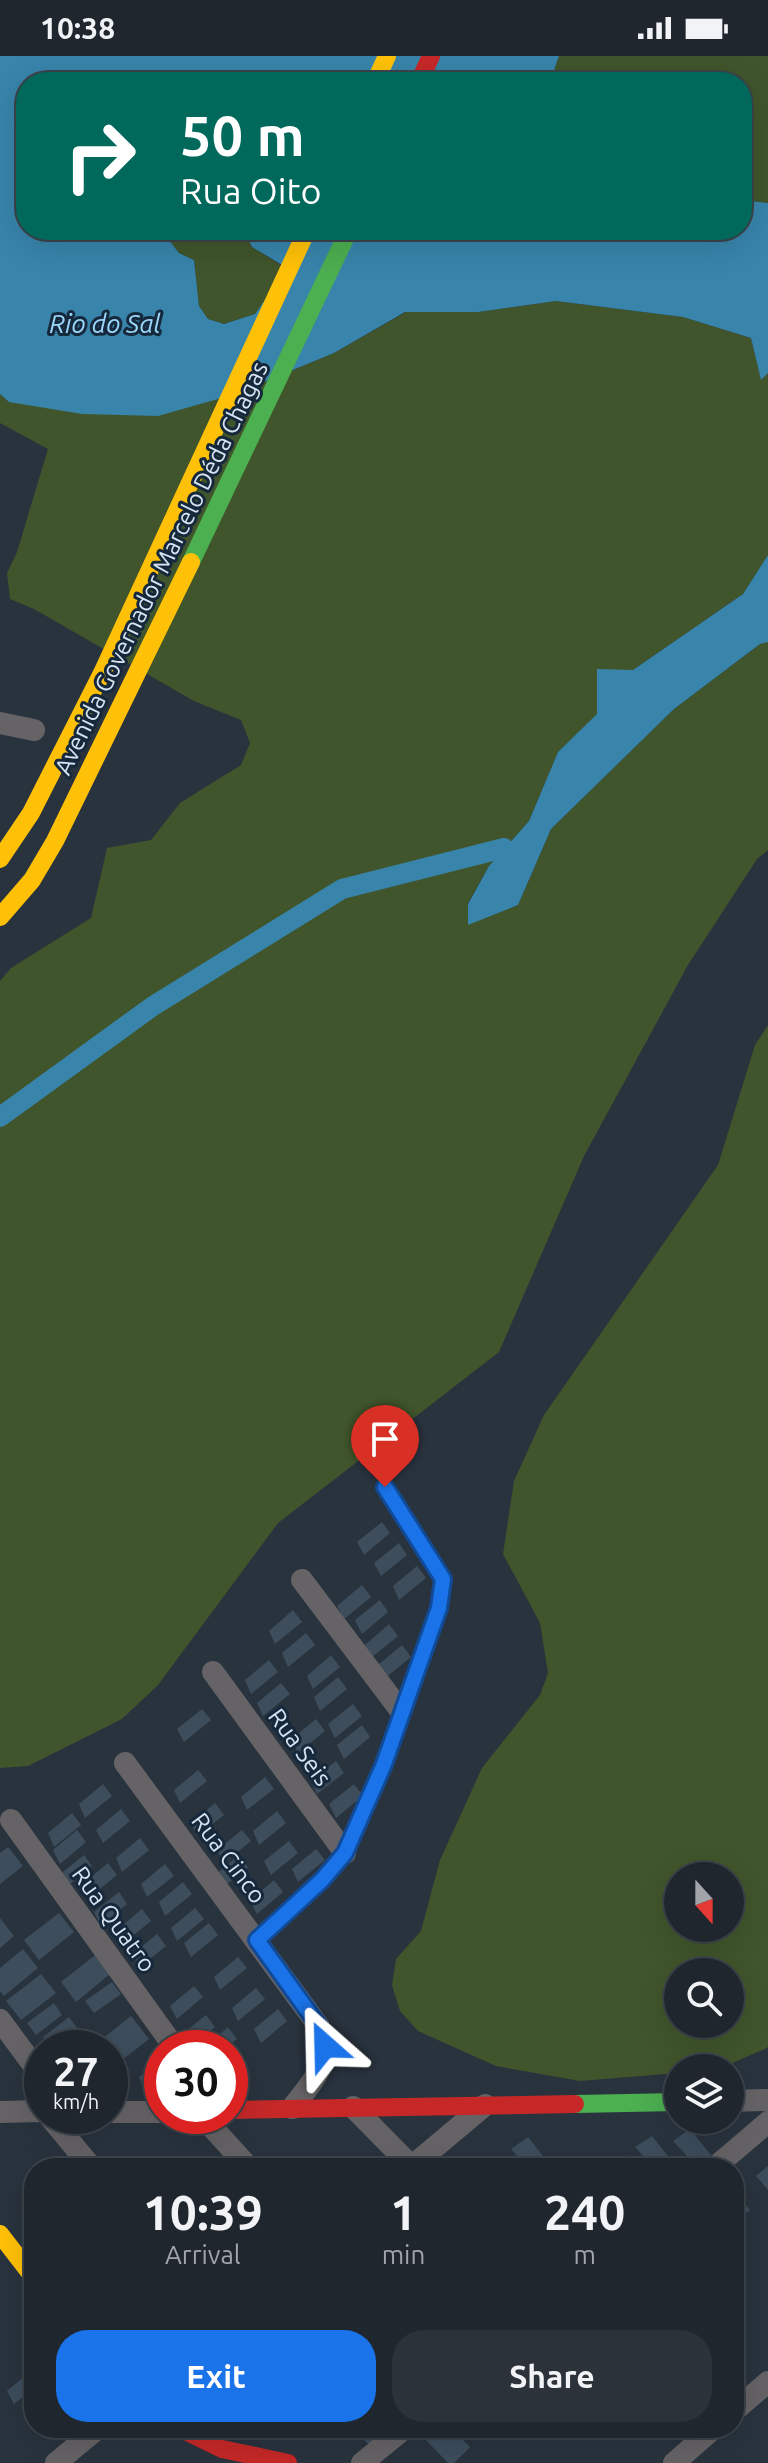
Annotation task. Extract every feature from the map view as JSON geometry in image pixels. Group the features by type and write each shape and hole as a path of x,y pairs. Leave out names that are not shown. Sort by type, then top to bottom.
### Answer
{"main road":[{"name":"Avenida Governador Marcelo Déda Chagas","path":"0,859 31,813 103,671 302,240"},
{"name":"Avenida Governador Marcelo Déda Chagas","path":"0,917 32,880 55,841 131,689 344,240"},
{"path":"257,1940 322,1880 345,1853 384,1764 400,1710 439,1608 443,1579 385,1487"},
{"path":"248,2109 664,2102"},
{"path":"0,2234 24,2265"},
{"path":"199,2438 222,2449 288,2463"}],"street":[{"path":"0,723 34,730"},
{"path":"302,1580 400,1710"},
{"name":"Rua Seis","path":"213,1672 345,1853"},
{"name":"Rua Cinco","path":"125,1763 318,2025 325,2046 322,2068 292,2108"},
{"name":"Rua Quatro","path":"11,1820 162,2030"},
{"path":"0,2020 24,2053"},
{"path":"744,2101 768,2100"},
{"path":"422,2158 485,2105"},
{"path":"353,2107 402,2158"},
{"path":"0,2112 24,2111"},
{"path":"726,2158 768,2122"},
{"path":"64,2134 84,2158"},
{"path":"218,2134 240,2158"},
{"path":"744,2402 768,2382"},
{"path":"56,2463 86,2438"},
{"path":"362,2463 393,2438"},
{"path":"674,2463 703,2438"}],"green space":[{"path":"559,56 768,56 768,203 752,201 752,72 553,72"},
{"path":"169,240 249,240 252,247 287,269 255,314 224,324 208,319 199,306 194,260 179,253"},
{"path":"556,301 683,317 751,338 761,379 768,373 768,555 743,594 633,670 597,670 598,714 558,752 529,821 489,866 468,903 468,924 518,905 551,829 674,709 760,644 768,642 768,850 757,859 688,965 584,1156 499,1352 278,1523 158,1685 122,1719 28,1766 0,1768 0,981 11,968 91,918 107,848 151,840 180,803 241,765 250,743 241,720 194,701 34,609 10,599 7,573 17,552 48,449 0,423 0,394 9,402 232,395 334,353 406,312 478,312"},
{"path":"768,1025 768,2046 744,2058 744,2054 664,2054 664,2074 580,2081 496,2066 418,2031 400,2011 392,1985 396,1959 421,1931 440,1860 482,1768 540,1695 548,1673 540,1623 503,1554 514,1481 544,1415 718,1165 755,1045"}],"water":[{"name":"Rio do Sal","path":"0,56 559,56 553,72 16,72 16,240 169,240 179,253 194,260 199,306 208,319 224,324 255,314 287,268 252,247 249,240 752,240 752,201 768,203 768,373 761,380 751,338 683,317 556,301 478,312 405,312 334,353 232,395 158,416 82,414 9,402 0,394"},
{"path":"768,555 768,642 760,644 674,709 551,829 518,905 468,925 468,904 489,866 529,821 558,752 597,714 597,669 633,670 743,594"}],"building":[{"path":"382,1522 390,1533 364,1555 357,1542"},
{"path":"399,1543 407,1555 381,1576 374,1563"},
{"path":"417,1566 426,1578 399,1600 393,1586"},
{"path":"362,1585 371,1597 344,1619 337,1606"},
{"path":"380,1600 388,1612 362,1634 355,1620"},
{"path":"293,1610 302,1622 275,1644 269,1631"},
{"path":"389,1624 398,1636 371,1658 365,1645"},
{"path":"306,1633 315,1645 288,1667 282,1653"},
{"path":"402,1645 411,1657 384,1679 378,1665"},
{"path":"331,1655 340,1667 313,1689 307,1676"},
{"path":"269,1660 278,1672 251,1694 245,1680"},
{"path":"338,1677 347,1689 320,1711 314,1697"},
{"path":"281,1683 290,1694 263,1716 257,1703"},
{"path":"353,1704 362,1716 335,1738 328,1724"},
{"path":"202,1709 211,1720 184,1742 177,1729"},
{"path":"316,1719 325,1731 298,1753 292,1739"},
{"path":"362,1725 370,1737 344,1759 337,1745"},
{"path":"336,1761 344,1773 317,1794 311,1781"},
{"path":"198,1770 207,1781 180,1803 174,1790"},
{"path":"265,1777 274,1789 247,1810 241,1797"},
{"path":"103,1784 112,1796 85,1818 79,1804"},
{"path":"354,1784 363,1796 336,1818 329,1804"},
{"path":"215,1803 224,1815 197,1836 191,1823"},
{"path":"121,1809 130,1821 103,1843 96,1830"},
{"path":"277,1811 286,1823 259,1845 253,1831"},
{"path":"72,1813 81,1825 54,1847 48,1833"},
{"path":"77,1830 86,1842 60,1864 53,1850"},
{"path":"242,1830 251,1841 224,1863 217,1850"},
{"path":"140,1838 149,1850 122,1872 116,1858"},
{"path":"289,1841 298,1853 271,1875 264,1861"},
{"path":"8,1847 23,1866 0,1884 0,1853"},
{"path":"316,1849 325,1860 298,1882 292,1869"},
{"path":"84,1855 92,1866 65,1888 59,1875"},
{"path":"239,1855 248,1867 222,1888 215,1875"},
{"path":"108,1863 117,1875 90,1897 84,1883"},
{"path":"165,1864 174,1876 147,1897 141,1884"},
{"path":"274,1880 283,1892 257,1914 250,1900"},
{"path":"183,1882 192,1894 165,1916 159,1902"},
{"path":"119,1892 127,1904 101,1926 94,1912"},
{"path":"195,1908 204,1919 177,1941 171,1928"},
{"path":"142,1909 151,1921 124,1943 118,1929"},
{"path":"59,1913 74,1932 39,1960 24,1940"},
{"path":"0,1918 14,1936 0,1948"},
{"path":"209,1923 218,1935 191,1957 184,1943"},
{"path":"157,1934 166,1946 139,1968 133,1954"},
{"path":"23,1949 38,1968 4,1996 0,1991 0,1968"},
{"path":"95,1955 110,1974 76,2002 61,1982"},
{"path":"238,1957 247,1968 220,1990 214,1977"},
{"path":"41,1974 56,1993 21,2020 6,2001"},
{"path":"112,1982 121,1994 94,2013 85,2001"},
{"path":"194,1986 203,1997 177,2019 170,2006"},
{"path":"256,1988 265,1999 238,2021 232,2008"},
{"path":"54,2003 62,2015 42,2030 32,2030 27,2023"},
{"path":"278,2009 287,2021 261,2043 254,2029"},
{"path":"206,2015 215,2027 211,2030 187,2030"},
{"path":"131,2016 144,2033 144,2043 128,2056 128,2030 113,2030"},
{"path":"69,2017 78,2029 77,2030 52,2030"},
{"path":"683,2134 694,2134 713,2158 689,2158 673,2141"},
{"path":"652,2136 670,2158 645,2158 635,2147"},
{"path":"528,2137 544,2158 519,2158 511,2149"},
{"path":"768,2166 768,2190 756,2176"},
{"path":"24,2377 24,2396 14,2404 7,2391"},
{"path":"362,2438 380,2438 371,2447"},
{"path":"424,2438 461,2438 470,2447 454,2463 448,2463"}],"waterway":[{"path":"0,1117 153,1006 342,889 504,848"}],"traffic: fast":[{"path":"191,562 344,240"},
{"path":"257,1940 322,1880 345,1853 384,1764 439,1608 443,1579 385,1487"},
{"path":"575,2104 664,2102"}],"traffic: slow":[{"path":"380,72 387,56"},
{"path":"0,859 31,813 103,671 302,240"},
{"path":"0,917 32,880 55,841 191,562"},
{"path":"0,2234 24,2265"}],"traffic: jam":[{"path":"424,72 431,56"},
{"path":"248,2110 575,2104"},
{"path":"199,2438 222,2449 288,2463"}],"route":[{"path":"325,2046 318,2025 257,1940 322,1880 345,1853 384,1764 400,1710 439,1608 443,1579 385,1487"}]}
